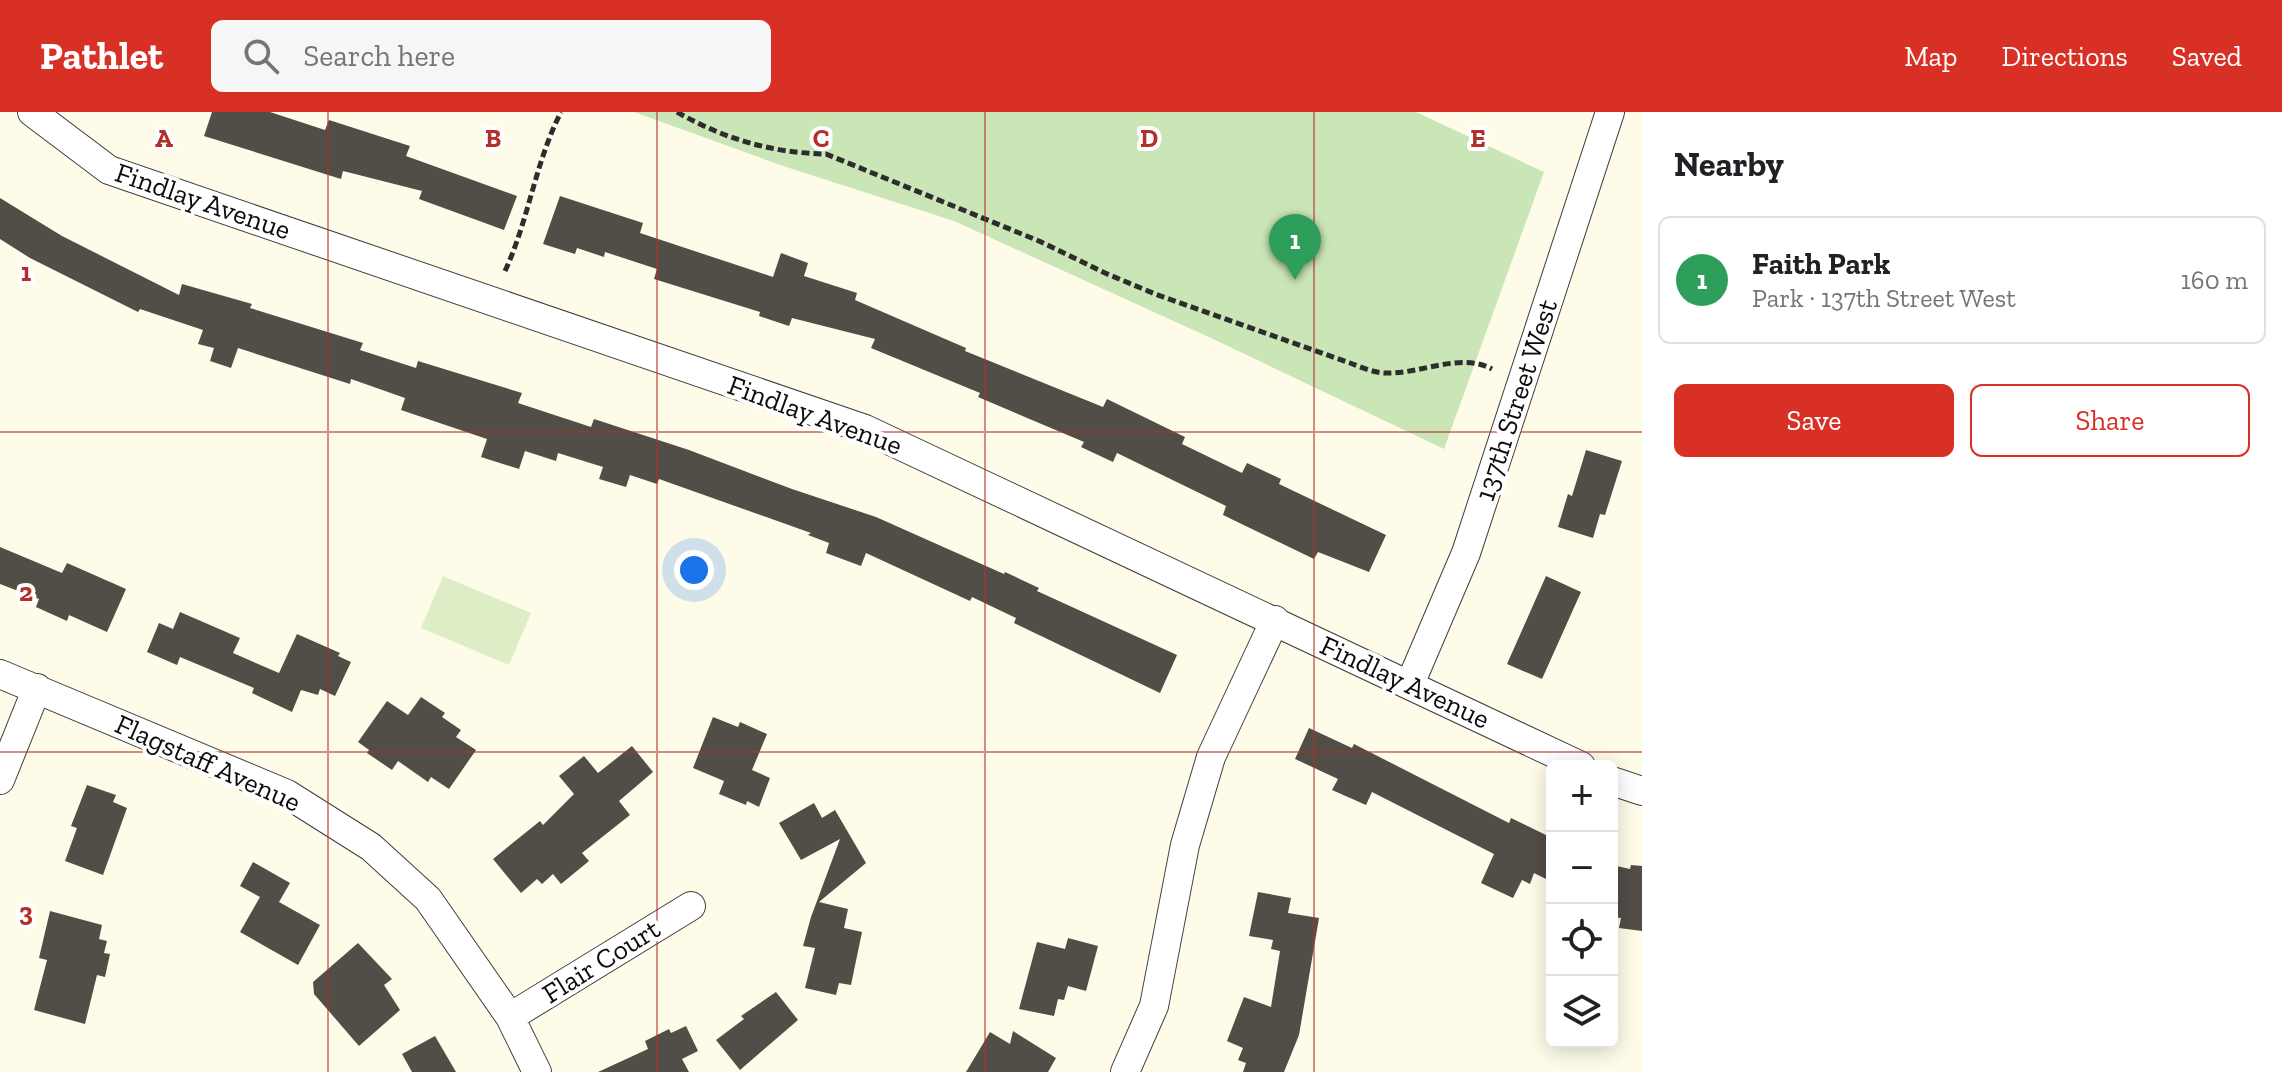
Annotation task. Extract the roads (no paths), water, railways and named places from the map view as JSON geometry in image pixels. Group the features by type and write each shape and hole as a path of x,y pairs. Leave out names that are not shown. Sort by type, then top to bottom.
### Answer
{"street":[{"name":"Findlay Avenue","path":"32,112 109,170 865,429 1568,760"},
{"name":"137th Street West","path":"1410,684 1466,553 1610,112"},
{"path":"1125,1072 1154,1006 1185,845 1211,757 1275,620"},
{"name":"Flagstaff Avenue","path":"0,674 287,794 371,847 428,899 510,1017 537,1072"},
{"path":"0,780 37,688"},
{"path":"1618,783 1642,791"},
{"name":"Flair Court","path":"510,1017 691,906"}],"place":[{"name":"Faith Park","path":"1295,280"}]}
